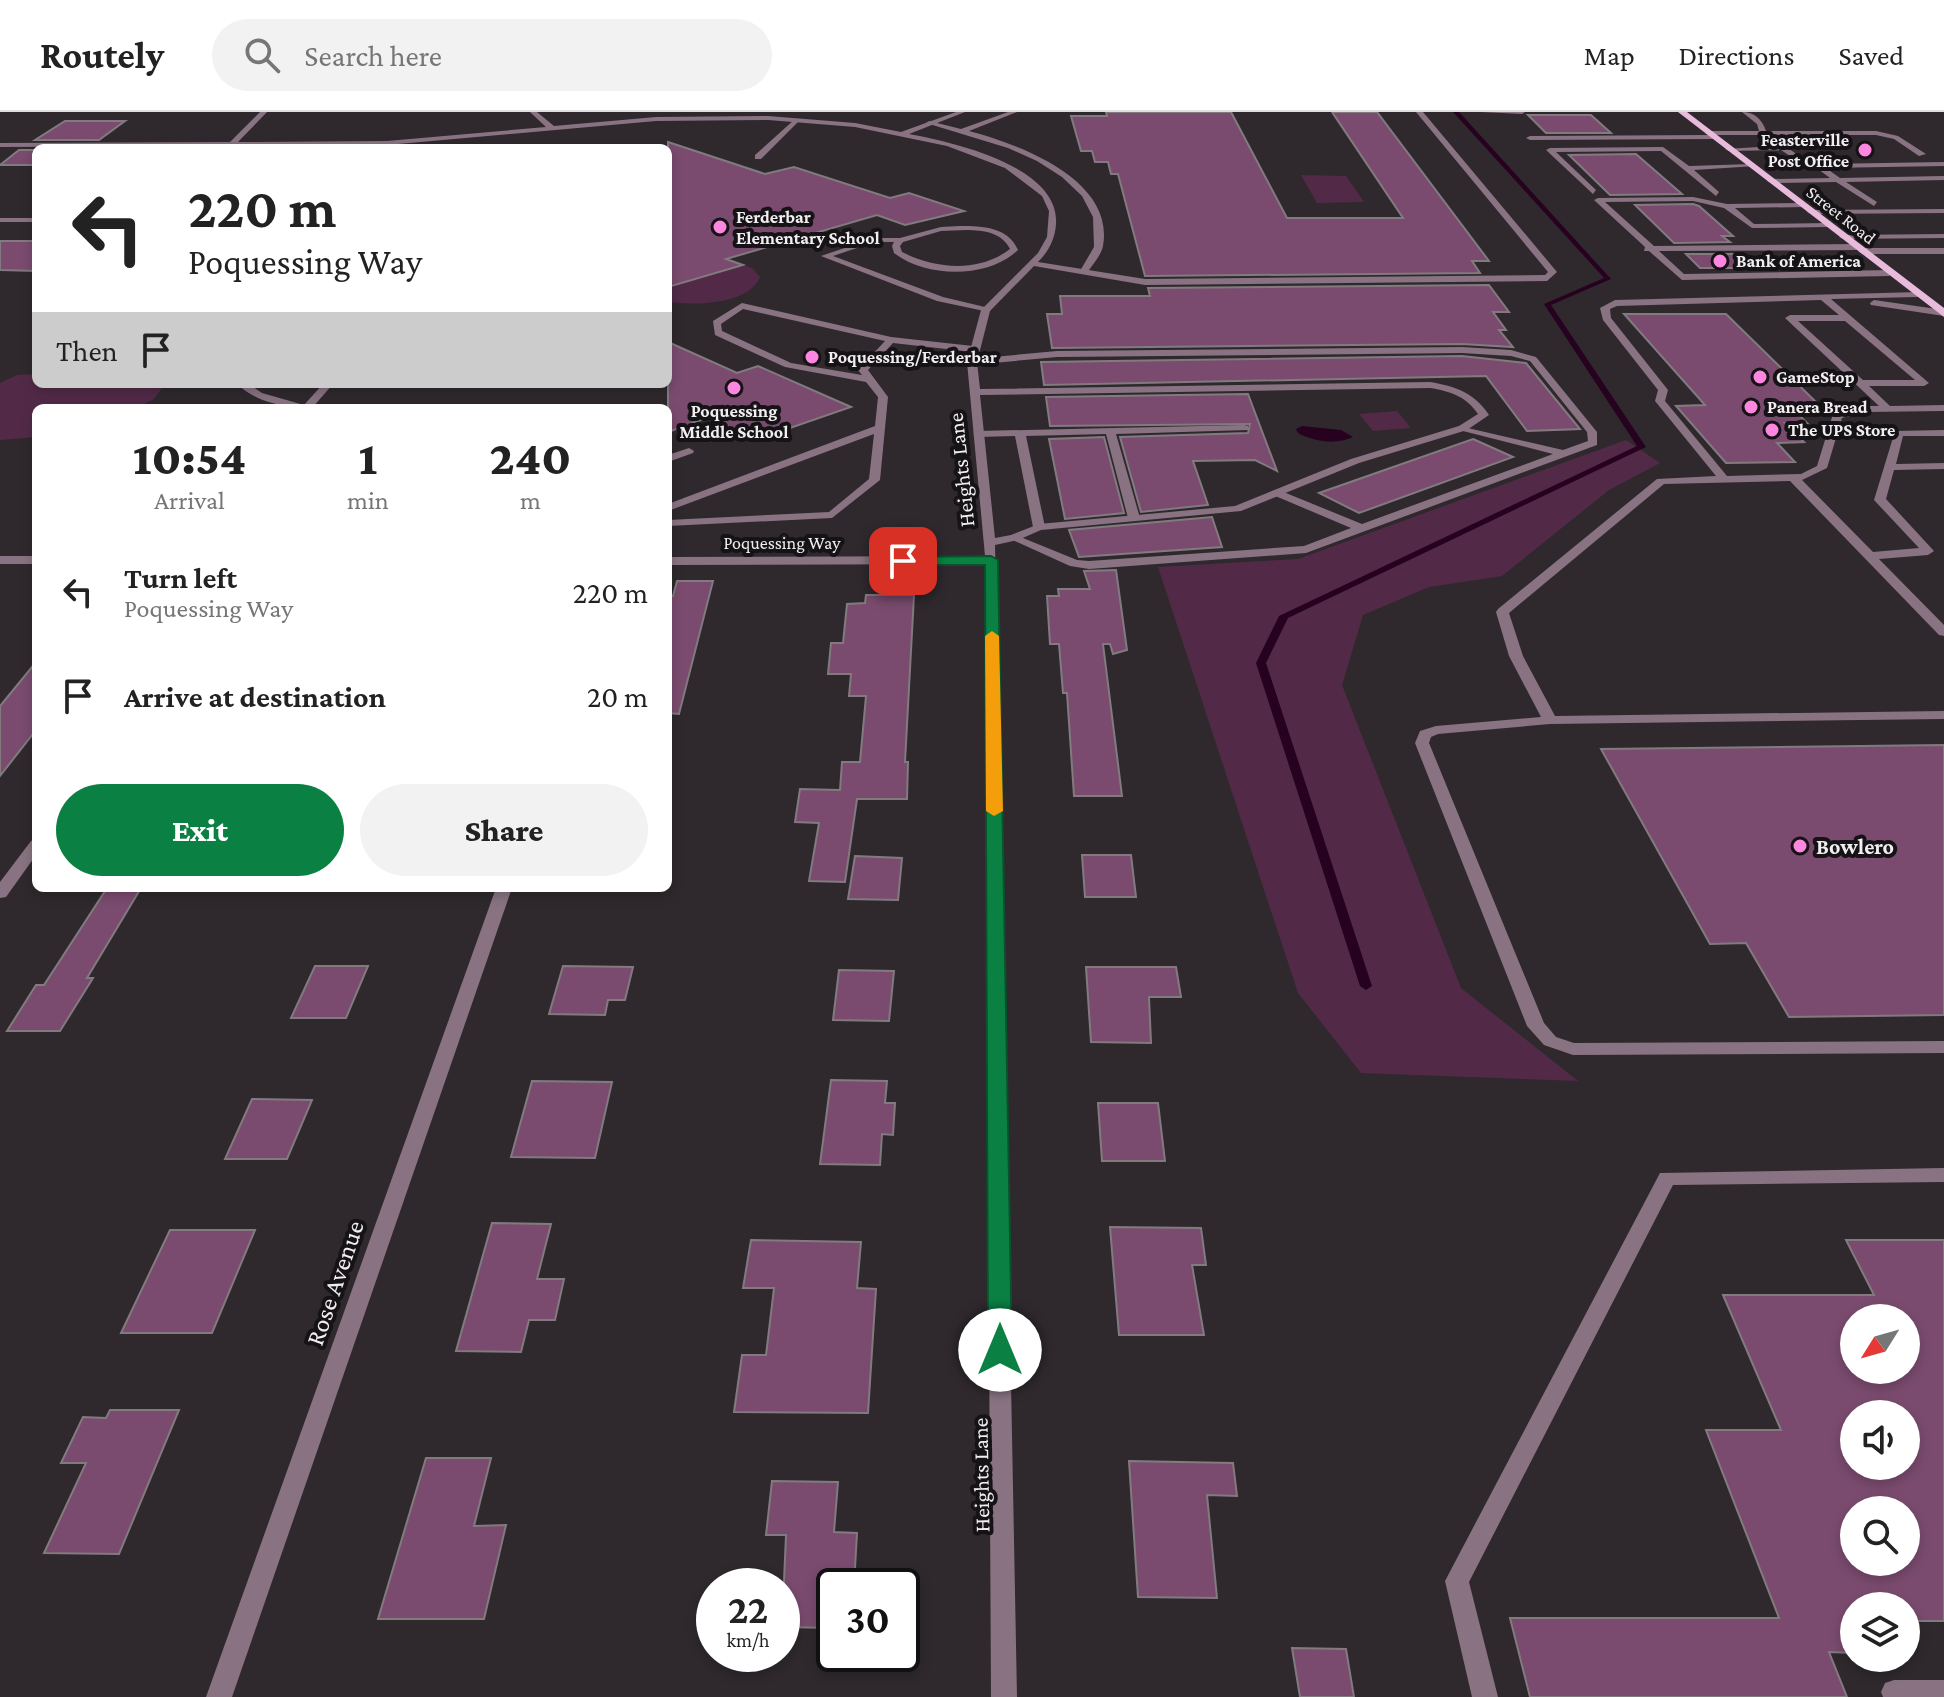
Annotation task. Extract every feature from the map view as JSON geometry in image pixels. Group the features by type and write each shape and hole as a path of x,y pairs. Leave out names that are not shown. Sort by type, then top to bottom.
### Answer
{"main road":[{"name":"Street Road","path":"1682,112 1943,313"}],"street":[{"path":"232,144 264,112"},
{"path":"533,112 553,129"},
{"path":"904,133 962,112"},
{"path":"962,131 1014,112"},
{"path":"900,240 898,253 920,263 959,267 1002,259 1145,282 1547,278 1553,272 1419,112"},
{"path":"1484,112 1522,112"},
{"path":"1745,112 1760,123 1763,133 1799,160"},
{"name":"Heights Lane","path":"345,144 403,143 701,117 797,120 904,133 980,154 1019,173 1038,187 1053,211 1054,228 1041,254 986,310 972,355 973,392 991,560 1004,1697"},
{"path":"758,157 797,120"},
{"path":"929,123 962,131 1039,161 1080,185 1098,212 1099,247 1084,271"},
{"path":"1530,138 1876,133 1896,137 1922,154"},
{"name":"Heights Lane","path":"0,145 32,145"},
{"path":"1729,149 1784,148"},
{"path":"1593,192 1550,150 1663,149 1716,194"},
{"path":"1874,204 1822,169 1823,166 1944,164"},
{"path":"1687,168 1752,166"},
{"path":"1771,181 1944,178"},
{"path":"1889,273 1682,277 1647,249 1598,200 1693,199 1727,206 1944,211"},
{"path":"1727,206 1752,226 1828,225"},
{"path":"0,220 32,220"},
{"path":"986,310 940,299 825,256 874,240 900,240 941,229 985,231 1013,243 1014,250 1002,259"},
{"path":"1843,237 1944,236"},
{"path":"1784,248 1794,257"},
{"path":"1647,249 1944,251"},
{"path":"1804,265 1814,274"},
{"path":"1722,477 1660,401 1663,390 1606,318 1605,308 1615,303 1917,294"},
{"path":"1827,298 1943,313"},
{"path":"1827,298 1924,383 1861,383"},
{"path":"869,379 788,365 718,333 716,323 742,306 972,355 1462,350 1511,353 1533,359 1592,432 1593,443 1289,553 1089,565 1074,563 1014,538"},
{"path":"1847,318 1790,318 1888,409"},
{"path":"672,523 832,515 874,480 883,397 863,370 891,340"},
{"path":"973,392 1430,385 1456,391 1481,409 1484,415 1477,423 1355,461 1237,509 1039,527 1014,538 989,543"},
{"path":"248,388 258,395 290,404"},
{"path":"308,404 324,388"},
{"path":"1550,720 1516,656 1502,612 1661,481 1803,477 1822,468 1837,416 1888,409 1944,408"},
{"path":"672,506 880,428"},
{"path":"978,434 1244,428"},
{"path":"1463,428 1565,454"},
{"path":"1110,431 1134,518"},
{"path":"1020,433 1039,527"},
{"path":"1870,556 1928,551 1880,500 1899,433 1944,433"},
{"path":"672,457 689,451"},
{"path":"1889,467 1944,466"},
{"path":"1793,477 1944,632"},
{"path":"1277,493 1360,528"},
{"path":"0,560 32,560"},
{"name":"Poquessing Way","path":"672,561 991,560"},
{"path":"1944,715 1550,720 1436,730 1425,734 1422,743 1536,1026 1550,1041 1573,1049 1944,1047"},
{"path":"0,893 32,849"},
{"name":"Rose Avenue","path":"219,1697 503,892"},
{"path":"1485,1697 1457,1581 1667,1178 1944,1175"},
{"path":"1896,1697 1894,1692 1944,1692"}],"shaded area":[{"path":"1301,175 1346,176 1364,202 1317,203"},
{"path":"743,265 752,268 760,277 744,294 719,302 672,302 672,286"},
{"path":"32,374 32,388 162,388 154,399 144,404 32,404 32,437 0,440 0,383 17,375"},
{"path":"1397,411 1411,428 1373,431 1359,414"},
{"path":"1302,426 1341,430 1353,437 1333,442 1311,439 1298,433 1296,429"},
{"path":"1626,440 1660,463 1609,490 1502,576 1429,587 1363,615 1342,685 1461,988 1578,1081 1361,1073 1298,993 1158,567 1298,559"}],"building":[{"path":"1106,112 1231,112 1287,218 1403,218 1332,112 1377,112 1489,261 1472,261 1480,273 1145,276 1118,174 1111,174 1108,162 1095,162 1092,151 1081,151 1071,116 1107,116"},
{"path":"1528,115 1591,115 1611,133 1546,133"},
{"path":"65,121 125,121 99,140 35,140"},
{"name":"Ferderbar Elementary School","path":"668,142 765,174 794,167 890,198 909,193 964,211 905,225 877,215 726,259 743,265 672,286 672,144"},
{"path":"19,150 32,150 32,165 0,165"},
{"path":"1636,154 1682,194 1610,195 1569,155"},
{"path":"1693,204 1733,236 1722,236 1730,242 1674,243 1635,205"},
{"path":"0,241 32,241 32,271 0,270"},
{"name":"Bank of America","path":"1686,254 1743,254 1758,268 1700,268"},
{"path":"1489,285 1509,312 1493,312 1506,330 1499,330 1513,347 1462,344 1052,348 1047,314 1062,314 1060,296 1150,296 1148,288"},
{"path":"1624,314 1726,314 1819,405 1789,405 1807,423 1785,423 1804,442 1777,443 1795,462 1726,463 1676,406 1705,405"},
{"name":"Poquessing Middle School","path":"672,344 737,373 758,366 851,407 755,440 709,417 672,431 672,404 668,404 668,388 672,388"},
{"path":"1462,356 1526,363 1580,429 1527,431 1486,376 1044,385 1041,362"},
{"path":"1248,394 1277,471 1255,460 1193,461 1208,505 1141,512 1120,437 1248,433 1250,424 1050,426 1046,397"},
{"path":"1104,437 1124,513 1065,519 1049,439"},
{"path":"1473,439 1513,457 1359,513 1319,493"},
{"path":"1212,517 1222,547 1079,557 1069,530"},
{"path":"1116,570 1127,650 1113,654 1110,644 1103,644 1122,796 1074,796 1067,693 1063,693 1059,644 1050,644 1047,596 1059,596 1058,589 1090,589 1084,571"},
{"path":"677,581 713,581 679,714 672,713 673,596"},
{"path":"866,595 914,595 905,762 908,762 907,799 857,799 845,882 809,881 819,823 795,822 800,789 840,790 842,762 860,762 866,696 849,696 851,674 828,674 831,643 843,643 847,604 865,603"},
{"path":"32,667 32,735 0,776 0,706"},
{"name":"Bowlero","path":"1944,745 1944,1015 1789,1017 1746,943 1710,944 1601,749"},
{"path":"1082,855 1131,855 1136,897 1085,897"},
{"path":"855,856 902,858 898,900 848,899"},
{"path":"104,892 139,892 87,978 93,978 60,1031 7,1031 36,985 44,985"},
{"path":"315,966 368,966 346,1018 291,1018"},
{"path":"563,966 633,967 625,1000 608,1000 605,1015 549,1014"},
{"path":"1086,967 1176,967 1181,997 1149,997 1151,1043 1091,1042"},
{"path":"839,970 894,971 889,1021 833,1020"},
{"path":"831,1080 887,1081 885,1103 895,1103 893,1135 882,1134 880,1165 820,1164"},
{"path":"532,1081 612,1082 595,1158 511,1157"},
{"path":"252,1099 312,1100 287,1159 225,1159"},
{"path":"1098,1103 1158,1103 1165,1161 1102,1161"},
{"path":"492,1223 551,1224 537,1279 564,1279 555,1320 529,1320 521,1352 456,1351"},
{"path":"1110,1227 1201,1228 1206,1265 1192,1265 1204,1335 1119,1335"},
{"path":"170,1230 255,1230 212,1333 121,1333"},
{"path":"751,1240 861,1242 857,1288 876,1289 868,1413 734,1412 742,1355 766,1355 774,1288 743,1288"},
{"path":"1846,1240 1944,1240 1944,1621 1920,1621 1920,1592 1840,1592 1840,1652 1829,1652 1847,1697 1530,1697 1510,1618 1779,1618 1706,1430 1781,1430 1723,1295 1874,1295"},
{"path":"110,1410 179,1410 119,1554 44,1553 86,1463 61,1463 83,1417 106,1418"},
{"path":"426,1458 491,1458 474,1526 506,1525 484,1619 378,1619"},
{"path":"1129,1461 1233,1463 1237,1496 1207,1495 1217,1598 1138,1597"},
{"path":"772,1481 838,1482 834,1532 857,1533 855,1568 816,1568 816,1628 800,1627 800,1568 785,1568 786,1535 766,1535"},
{"path":"1292,1648 1346,1649 1354,1697 1300,1697"}],"waterway":[{"path":"1366,986 1261,663 1284,616 1642,447 1547,304 1608,279 1456,112"}],"slow traffic":[{"path":"992,636 994,811"}],"place":[{"name":"Feasterville Post Office","path":"1865,150"},
{"name":"Ferderbar Elementary School","path":"720,227"},
{"name":"Bank of America","path":"1720,261"},
{"name":"Poquessing/Ferderbar","path":"812,357"},
{"name":"GameStop","path":"1760,377"},
{"name":"Poquessing Middle School","path":"734,388"},
{"name":"Panera Bread","path":"1751,407"},
{"name":"The UPS Store","path":"1772,430"},
{"name":"Bowlero","path":"1800,846"}],"route":[{"path":"903,561 991,560 1000,1350"}]}
